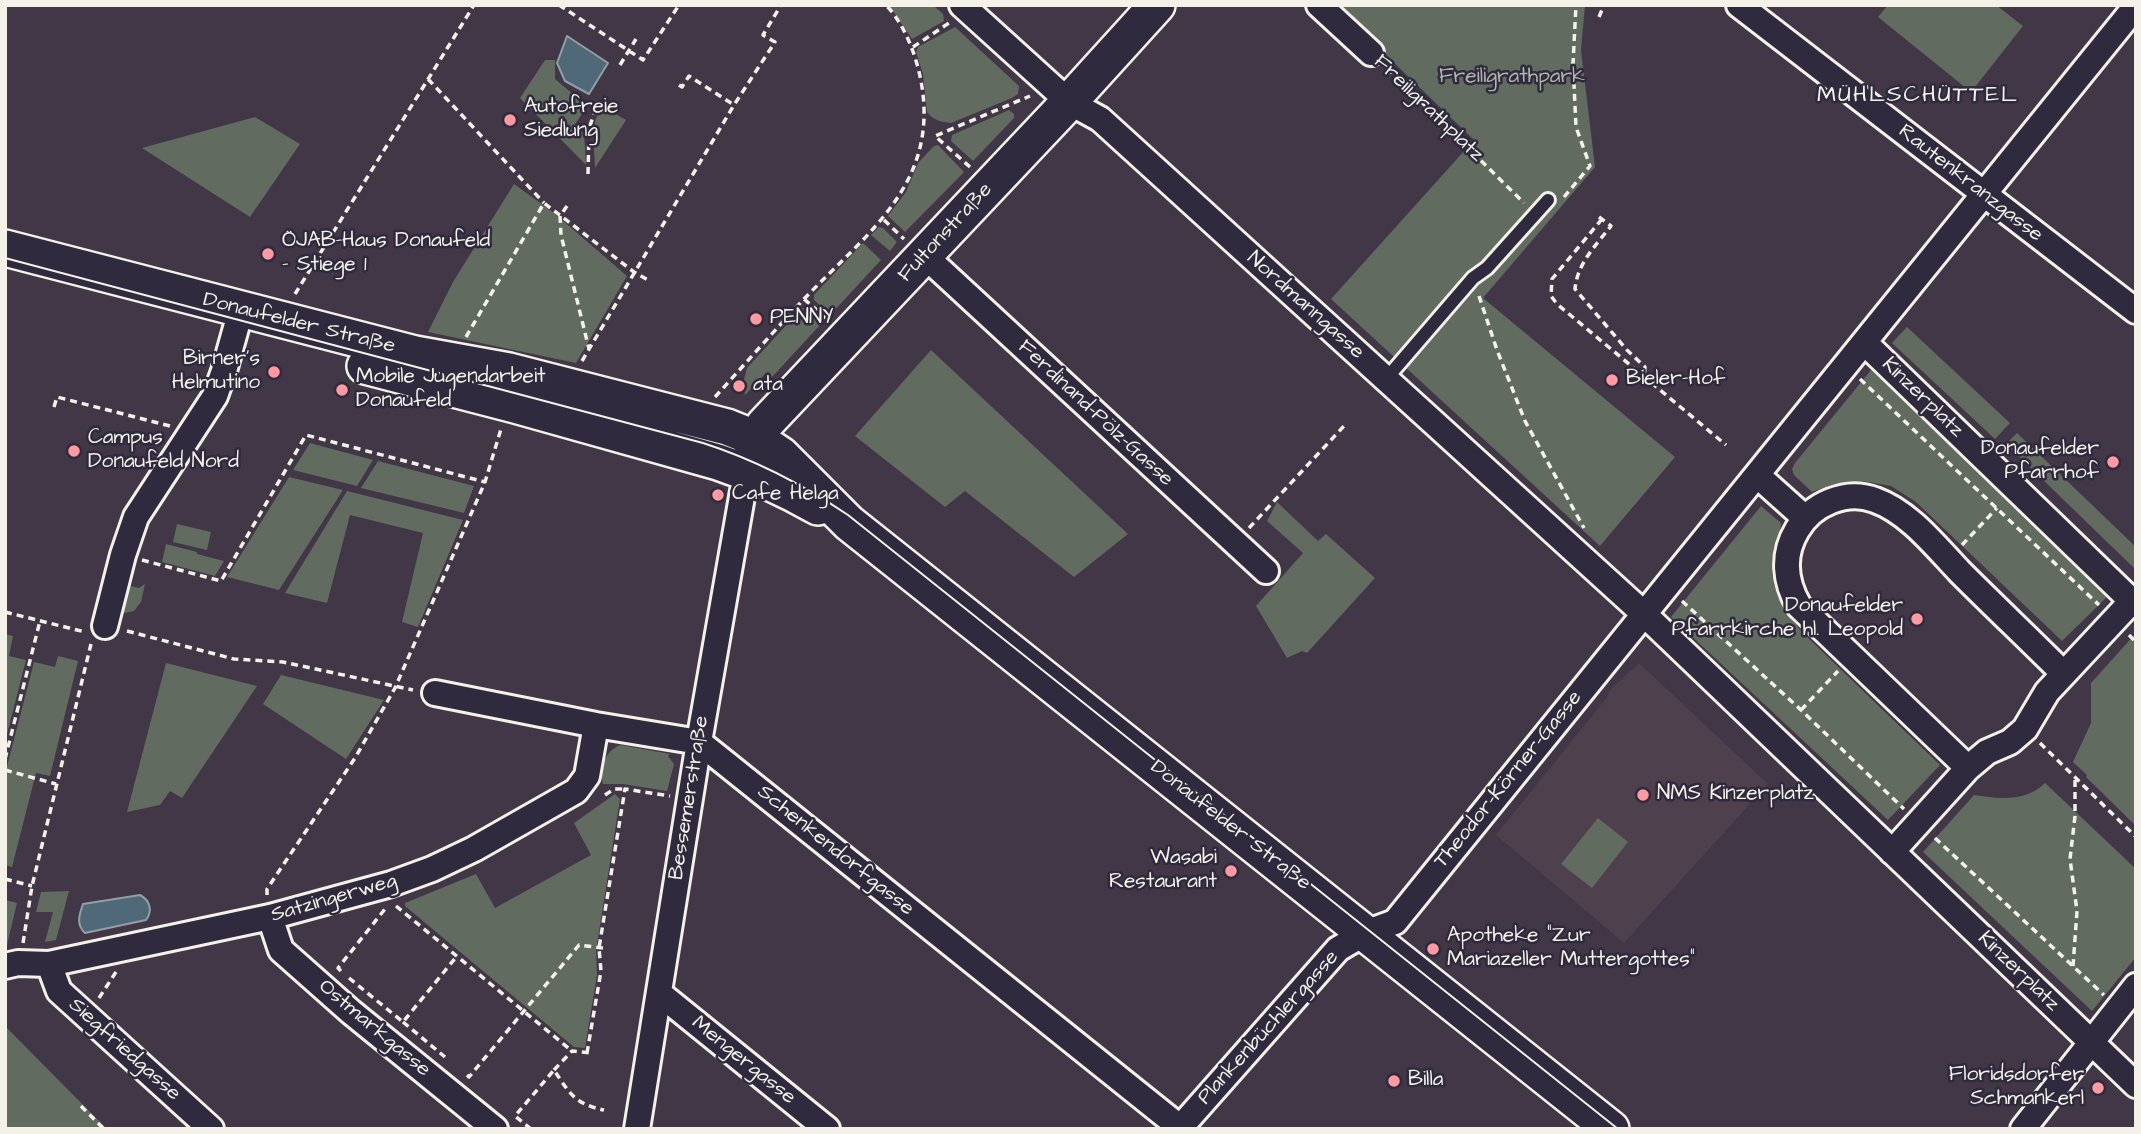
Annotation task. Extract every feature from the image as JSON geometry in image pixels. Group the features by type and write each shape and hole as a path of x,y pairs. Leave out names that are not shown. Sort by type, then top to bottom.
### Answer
{"main road":[{"name":"Fultonstraße","path":"748,458 764,425 915,248 1069,102 1157,5"},
{"name":"Donaufelder Straße","path":"5,248 238,321"},
{"name":"Donaufelder Straße","path":"5,271 238,321 509,371 727,427 748,458 781,455 849,523 1611,1129"}],"street":[{"name":"Freiligrathplatz","path":"1319,5 1371,54"},
{"name":"Rautenkranzgasse","path":"1739,5 2136,312"},
{"path":"1865,343 2136,6"},
{"name":"Nordmanngasse","path":"959,12 1069,102 1101,119 1643,613"},
{"name":"Ferdinand-Pölz-Gasse","path":"915,248 1266,571"},
{"path":"105,626 123,555 136,517 215,396 238,321"},
{"name":"Kinzerplatz","path":"1892,852 1968,768 1987,752 2010,742 2025,729 2047,692 2063,673 2114,619 2134,603 1865,343 1643,613 1892,852 2092,1042 2136,1085"},
{"name":"Bessemerstraße","path":"637,1129 699,741 748,458"},
{"path":"1757,475 1805,518"},
{"path":"1968,768 1799,606 1786,571 1790,548 1797,529 1805,518 1831,501 1853,496 1872,499 1891,508 1948,559 2063,673"},
{"name":"Theodor-Körner-Gasse","path":"1365,933 1395,922 1643,613"},
{"name":"Schenkendorfgasse","path":"435,693 596,725 699,741 1180,1128"},
{"name":"Satzingerweg","path":"5,966 18,963 49,964 269,907 391,884 432,869 554,805 582,785 587,776 596,725"},
{"name":"Ostmarkgasse","path":"269,907 281,950 351,1012 495,1129"},
{"name":"Plankenbüchlergasse","path":"1180,1128 1338,949 1365,933"},
{"name":"Siegfriedgasse","path":"49,964 59,991 211,1129"},
{"path":"2023,1129 2136,986"},
{"name":"Mengergasse","path":"659,993 827,1129"}],"lane":[{"path":"1386,379 1473,278 1487,268 1548,200"},
{"name":"Donaufelder Straße","path":"5,258 556,403"}],"path":[{"path":"290,301 474,5"},
{"path":"559,5 643,60 664,33 679,5"},
{"path":"577,369 734,105 775,42 763,35 781,5"},
{"path":"713,398 804,299 883,220 906,186 923,138 923,89 912,47 886,5"},
{"path":"1548,200 1559,203 1590,166 1576,127 1573,64 1576,5"},
{"path":"1599,17 1604,5"},
{"path":"912,47 959,12"},
{"path":"620,65 636,39"},
{"name":"Freiligrathplatz","path":"1371,54 1535,214"},
{"path":"679,85 682,87 689,76 734,105"},
{"path":"428,79 544,203 648,280"},
{"path":"923,138 935,136 1031,95"},
{"path":"588,174 589,129 598,101"},
{"path":"935,136 972,168"},
{"path":"463,343 544,203"},
{"path":"567,206 561,216 561,235 589,349"},
{"path":"1644,377 1645,367 1575,289 1576,276 1581,266 1611,226 1601,218 1552,279 1551,296 1557,304 1644,377 1726,445"},
{"path":"883,220 915,248"},
{"path":"1473,278 1525,421 1591,540 1579,555"},
{"path":"804,299 830,322"},
{"path":"1846,366 2136,642"},
{"path":"54,407 57,397 191,432"},
{"path":"269,907 267,889 355,758 395,688 485,482 503,423"},
{"path":"1236,542 1344,426"},
{"path":"123,555 221,581 306,435 485,482"},
{"path":"1948,559 1997,508"},
{"path":"1680,600 2118,1008"},
{"path":"5,612 94,634 32,886 22,941 26,951"},
{"path":"5,760 40,621"},
{"path":"105,626 234,659 283,662 395,688"},
{"path":"1801,710 1852,658"},
{"path":"2025,729 2136,837"},
{"path":"5,770 56,784"},
{"path":"2073,966 2077,911 2070,859 2076,778"},
{"path":"605,795 614,789 625,789 672,796"},
{"path":"450,1061 338,968 391,904 572,1051 590,1053 601,971 601,948 625,789"},
{"path":"5,879 32,886"},
{"path":"460,1069 469,1077 579,946 601,948"},
{"path":"404,1022 457,956"},
{"path":"93,1005 121,966"},
{"path":"531,1129 515,1116 572,1051"},
{"path":"554,1070 574,1099 587,1107 604,1110"},
{"path":"81,1106 104,1129"}],"shaded area":[{"name":"NMS Kinzerplatz","path":"1639,663 1768,784 1624,943 1496,835 1608,696 1609,691"}],"green space":[{"path":"889,5 933,5 943,14 944,21 912,39"},
{"name":"Freiligrathpark","path":"1334,5 1585,5 1581,50 1595,167 1483,298 1675,457 1600,546 1331,299 1474,140"},
{"path":"1888,5 1996,5 2023,26 1971,92 1878,17"},
{"path":"955,27 1019,86 1018,94 1012,98 951,123 937,120 927,112 923,74 916,52 918,47"},
{"path":"545,60 555,60 555,79 587,106 574,126 584,133 586,165 520,98"},
{"path":"600,105 626,120 595,168 593,129"},
{"path":"1009,110 1014,114 1014,118 973,161 951,141 952,135"},
{"path":"255,117 300,144 250,217 142,148"},
{"path":"938,145 964,172 905,232 888,216 906,192 918,163"},
{"path":"514,184 554,213 627,276 576,363 428,332 453,282"},
{"path":"879,227 897,242 890,251 871,235"},
{"path":"863,243 881,260 832,313 827,312 814,300 814,295"},
{"path":"802,308 807,309 821,324 772,377 766,373 745,395 743,383 747,368"},
{"path":"1907,327 2010,423 1995,439 1892,343"},
{"path":"931,350 1128,534 1074,577 965,491 945,507 855,436"},
{"path":"1871,370 2108,596 2062,641 1916,502 1891,486 1862,481 1834,484 1812,492 1794,475 1792,469 1795,463"},
{"path":"2017,433 2136,547 2136,570 2006,444"},
{"path":"310,443 373,460 357,486 293,470"},
{"path":"378,461 474,486 464,513 361,488"},
{"path":"289,477 343,490 279,590 227,577"},
{"path":"347,491 463,520 418,627 402,622 423,533 350,515 327,603 285,593"},
{"path":"1277,502 1318,541 1326,534 1375,578 1307,653 1302,651 1287,658 1256,606 1303,553 1267,521"},
{"path":"1761,506 1781,523 1774,550 1772,574 1788,614 1803,633 1940,765 1888,820 1671,617"},
{"path":"177,524 211,532 207,550 173,542"},
{"path":"166,544 224,561 215,576 162,562"},
{"path":"145,584 141,602 134,611 119,614 126,585 139,588"},
{"path":"2136,633 2136,826 2073,762 2091,723 2091,683"},
{"path":"5,634 13,636 9,656 26,660 5,742"},
{"path":"58,656 78,661 50,776 36,773 12,867 5,865 5,774 34,662 55,667"},
{"path":"166,663 257,686 182,798 170,791 160,805 127,812"},
{"path":"281,675 384,700 346,759 263,704"},
{"path":"621,745 670,754 668,756 674,764 667,791 623,784 603,784 604,761 615,747"},
{"path":"2045,783 2136,869 2136,957 2092,1011 1923,852 1974,795 2012,798 2038,789"},
{"path":"615,794 620,799 596,951 597,975 585,1048 574,1047 405,906 405,903 476,874 495,908 591,855 574,823"},
{"path":"1598,818 1628,842 1592,888 1561,864"},
{"path":"69,891 56,940 45,942 53,912 36,912 41,892"},
{"path":"5,900 17,903 7,945 5,944"},
{"path":"5,1026 107,1129 5,1129"}],"water":[{"path":"567,36 608,63 589,94 565,81 557,63"},
{"path":"140,895 149,906 146,920 85,933 80,927 83,904"}],"tram line":[{"path":"5,258 703,443 742,457 796,483 848,515 1618,1129"}],"place":[{"name":"Autofreie Siedlung","path":"510,120"},
{"name":"ÖJAB-Haus Donaufeld - Stiege 1","path":"268,254"},
{"name":"PENNY","path":"756,319"},
{"name":"Birner's Helmutino","path":"274,372"},
{"name":"Bieler-Hof","path":"1612,380"},
{"name":"ata","path":"739,386"},
{"name":"Mobile Jugendarbeit Donaufeld","path":"342,390"},
{"name":"Campus Donaufeld Nord","path":"74,451"},
{"name":"Donaufelder Pfarrhof","path":"2113,462"},
{"name":"Cafe Helga","path":"718,495"},
{"name":"Donaufelder Pfarrkirche hl. Leopold","path":"1917,619"},
{"name":"NMS Kinzerplatz","path":"1643,795"},
{"name":"Wasabi Restaurant","path":"1231,871"},
{"name":"Apotheke \"Zur Mariazeller Muttergottes\"","path":"1433,949"},
{"name":"Billa","path":"1394,1081"},
{"name":"Floridsdorfer Schmankerl","path":"2098,1088"}],"district":[{"name":"MÜHLSCHÜTTEL","path":"1918,96"}]}
